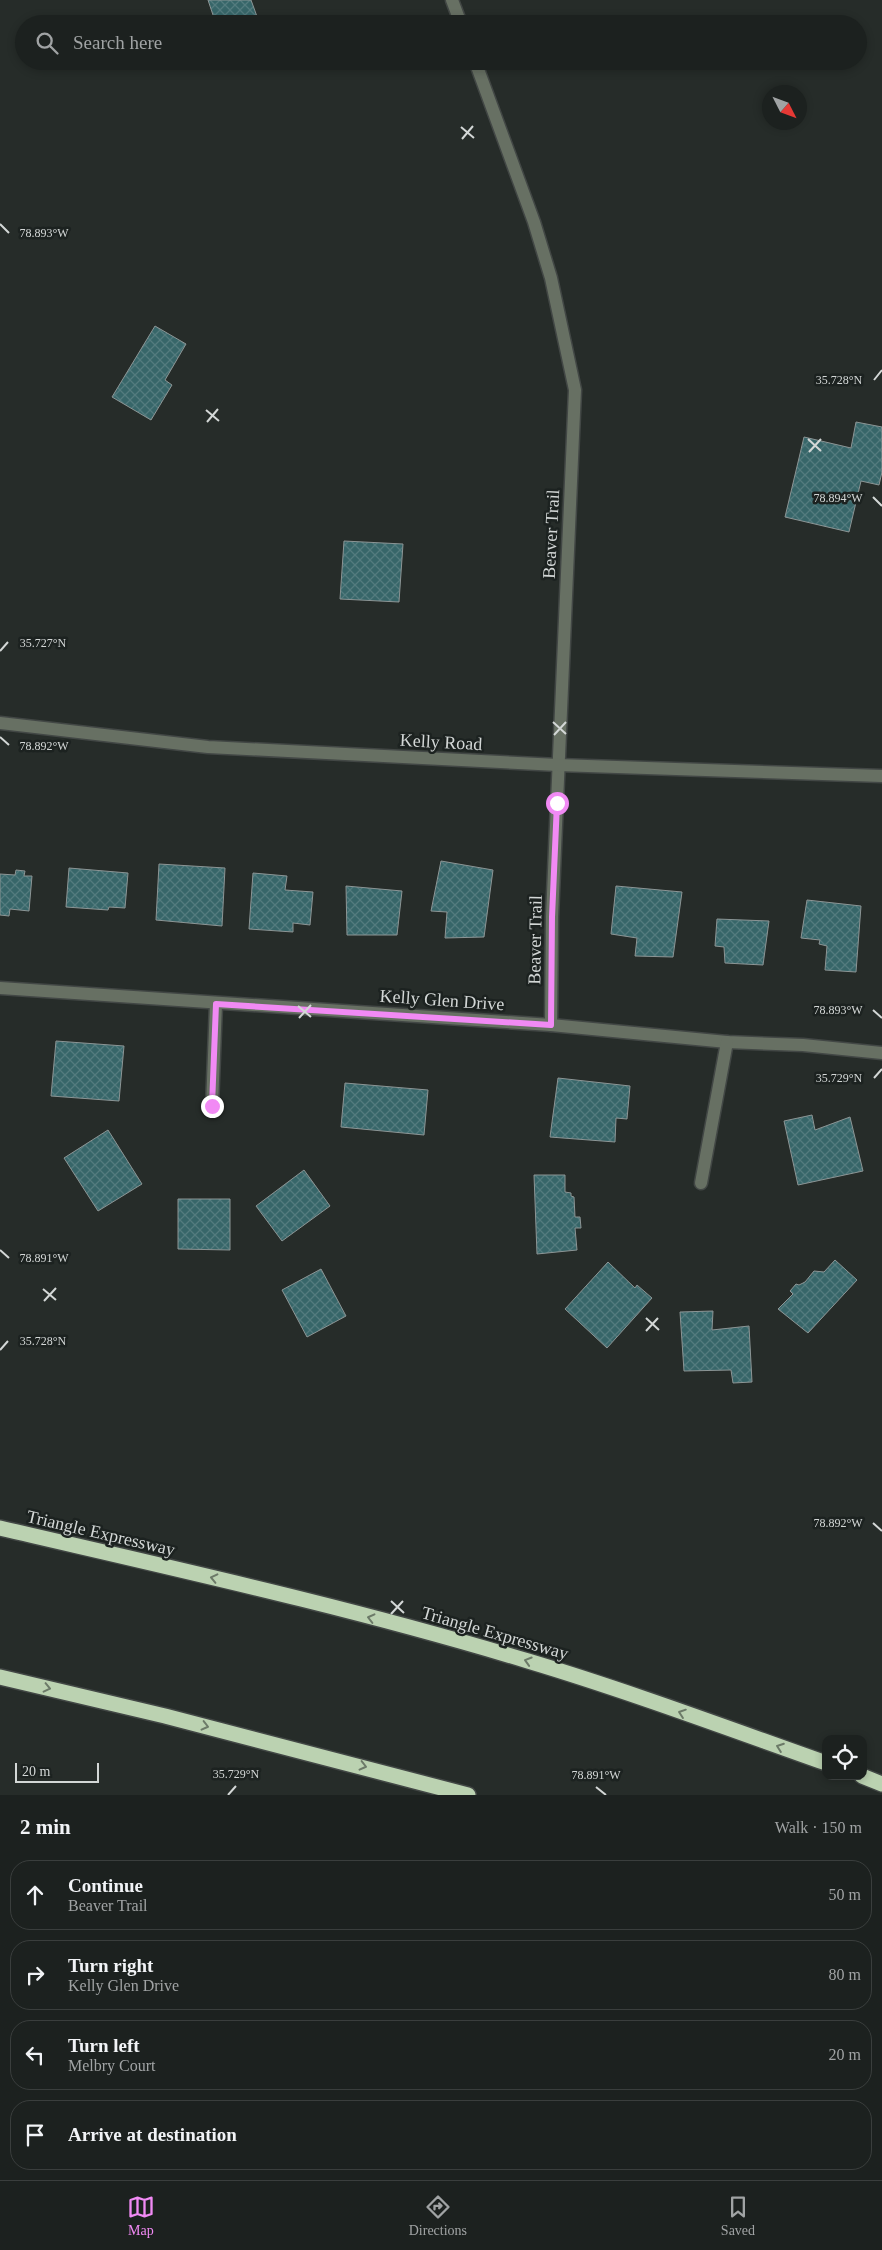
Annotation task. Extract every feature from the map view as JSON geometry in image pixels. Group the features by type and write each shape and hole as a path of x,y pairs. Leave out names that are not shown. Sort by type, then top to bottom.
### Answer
{"highway":[{"name":"Triangle Expressway","path":"0,1528 411,1628 528,1661 822,1762"},
{"path":"0,1677 174,1718 468,1795"},
{"path":"867,1778 882,1784"}],"street":[{"path":"452,0 458,15"},
{"name":"Beaver Trail","path":"478,70 534,222 551,278 575,390 552,917 551,1025"},
{"name":"Kelly Road","path":"0,722 208,747 558,765 882,776"},
{"name":"Kelly Glen Drive","path":"0,988 551,1025 727,1042 803,1045 882,1053"},
{"path":"212,1106 216,1004"},
{"path":"701,1183 727,1042"}],"building":[{"path":"208,0 251,0 256,15 213,15"},
{"path":"155,326 186,344 165,380 172,385 151,420 112,397"},
{"path":"856,422 882,427 882,472 879,485 861,481 849,532 785,517 804,437 851,448"},
{"path":"344,541 403,544 399,602 340,599"},
{"path":"441,861 493,870 484,937 445,938 447,912 431,911"},
{"path":"159,864 225,868 222,926 156,920"},
{"path":"69,868 128,873 125,908 109,907 108,910 66,907"},
{"path":"16,870 25,871 24,876 32,876 29,911 10,909 9,916 0,915 0,874 15,875"},
{"path":"253,873 287,876 285,890 313,892 310,925 293,923 293,932 249,929"},
{"path":"346,886 402,891 397,935 347,935"},
{"path":"616,886 682,892 673,957 635,956 637,938 611,934"},
{"path":"807,900 861,906 856,972 825,970 827,946 819,944 820,940 801,938"},
{"path":"717,919 769,921 763,965 725,963 724,947 715,946"},
{"path":"56,1041 124,1046 119,1101 51,1096"},
{"path":"558,1078 630,1086 627,1119 616,1118 615,1142 550,1137"},
{"path":"345,1083 428,1090 424,1135 341,1127"},
{"path":"812,1115 815,1130 850,1117 863,1171 798,1185 784,1121"},
{"path":"108,1130 142,1184 98,1211 64,1158"},
{"path":"304,1170 330,1206 282,1241 256,1206"},
{"path":"534,1175 565,1175 565,1192 571,1193 571,1196 574,1197 575,1217 580,1217 581,1228 575,1228 577,1250 537,1254"},
{"path":"178,1199 230,1199 230,1250 178,1249"},
{"path":"835,1260 857,1280 808,1333 778,1309 793,1294 790,1291 796,1284 799,1285 805,1282 814,1271 824,1272"},
{"path":"608,1262 635,1288 637,1285 652,1298 607,1348 565,1309"},
{"path":"321,1269 346,1316 307,1337 282,1290"},
{"path":"713,1311 712,1330 749,1326 752,1382 733,1383 731,1370 684,1371 680,1312"}],"route":[{"path":"212,1106 216,1004 551,1025 552,917 557,803"}]}
